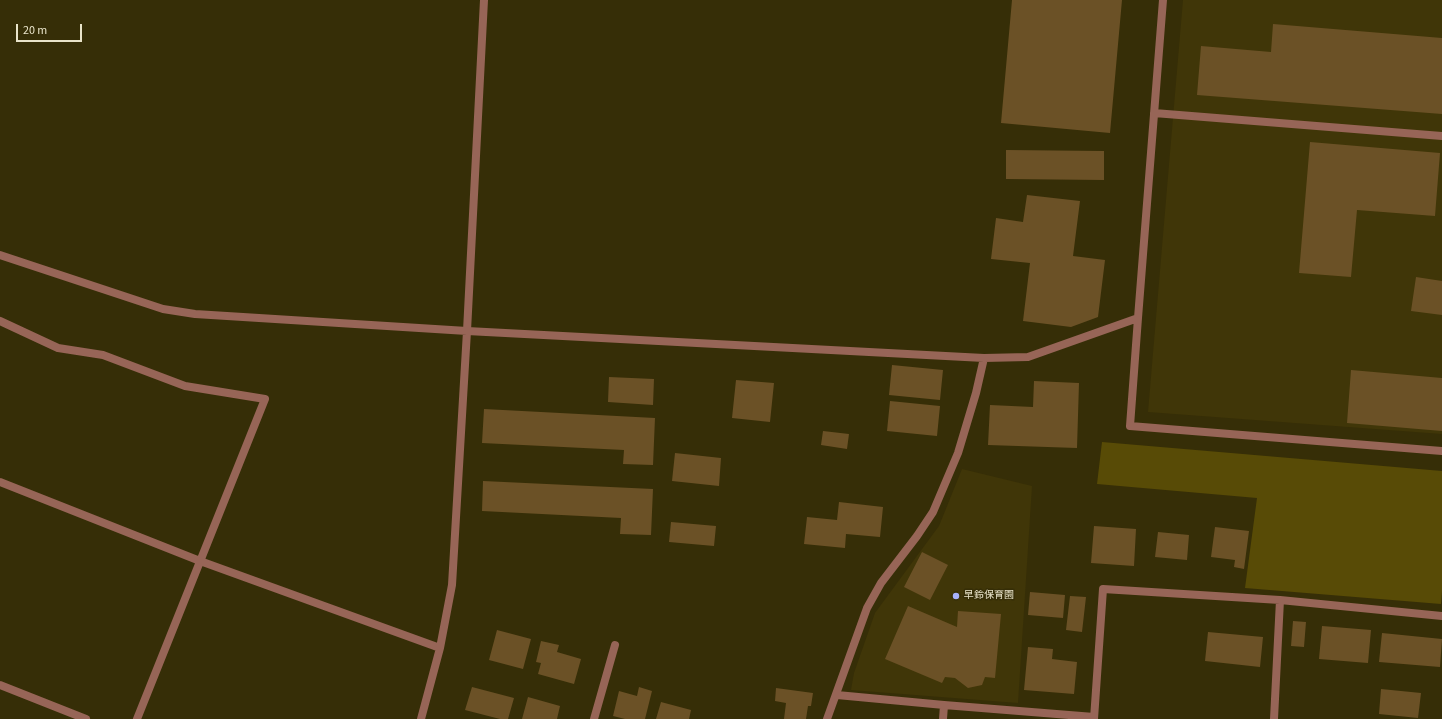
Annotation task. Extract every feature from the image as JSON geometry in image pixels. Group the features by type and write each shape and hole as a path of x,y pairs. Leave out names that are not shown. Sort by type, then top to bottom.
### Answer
{"street":[{"path":"421,719 440,648 452,585 484,0"},
{"path":"1163,0 1130,426 1442,451"},
{"path":"1154,113 1442,136"},
{"path":"0,255 163,309 195,314 467,331 984,358 1028,357 1138,318"},
{"path":"0,320 58,348 103,355 186,386 265,399 137,719"},
{"path":"827,719 867,608 881,584 933,512 958,453 976,393 984,358"},
{"path":"0,482 200,561 440,648"},
{"path":"836,695 1094,718 1103,589 1280,600 1442,616"},
{"path":"1274,719 1280,600"},
{"path":"594,719 615,645"},
{"path":"0,685 86,719"},
{"path":"943,719 944,705"}],"shaded area":[{"path":"1183,0 1442,0 1442,434 1148,412"},
{"path":"1102,442 1442,471 1441,604 1245,588 1257,498 1097,484"},
{"name":"早鈴保育園","path":"962,469 1032,486 1018,703 851,690 854,673 875,613 939,526"}],"building":[{"path":"1012,0 1122,0 1110,133 1001,123"},
{"path":"1273,24 1442,38 1442,114 1197,95 1201,46 1271,52"},
{"path":"1310,142 1440,153 1435,216 1357,210 1351,277 1299,273"},
{"path":"1006,150 1104,151 1104,180 1006,179"},
{"path":"1027,195 1080,201 1073,256 1105,260 1098,317 1071,327 1023,321 1030,263 991,259 996,218 1023,222"},
{"path":"1416,277 1442,281 1442,315 1411,311"},
{"path":"892,365 943,370 940,400 889,395"},
{"path":"1351,370 1442,378 1442,431 1347,423"},
{"path":"609,377 654,379 653,405 608,402"},
{"path":"736,380 774,383 770,422 732,418"},
{"path":"1034,381 1079,383 1077,448 988,445 990,405 1033,407"},
{"path":"890,401 940,406 937,436 887,431"},
{"path":"484,409 655,418 653,465 623,464 624,450 482,443"},
{"path":"823,431 849,434 847,449 821,445"},
{"path":"675,453 721,458 719,486 672,481"},
{"path":"483,481 653,489 651,535 620,534 621,518 482,511"},
{"path":"839,502 883,507 880,537 846,534 845,548 804,544 807,517 837,520"},
{"path":"671,522 716,526 714,546 669,542"},
{"path":"1094,526 1136,529 1134,566 1091,563"},
{"path":"1215,527 1249,531 1244,569 1234,567 1235,560 1211,557"},
{"path":"1158,532 1189,535 1187,560 1155,557"},
{"path":"922,552 948,565 930,600 904,587"},
{"path":"1030,592 1065,595 1063,618 1028,615"},
{"path":"1070,596 1086,597 1082,632 1066,630"},
{"path":"908,606 957,627 958,611 1001,614 995,678 985,677 982,685 968,688 955,678 945,677 942,683 885,659"},
{"path":"1293,621 1306,622 1304,647 1291,646"},
{"path":"1322,626 1371,630 1368,663 1319,659"},
{"path":"497,630 531,639 523,669 489,660"},
{"path":"1208,632 1263,637 1260,667 1205,661"},
{"path":"1382,633 1442,639 1440,667 1379,662"},
{"path":"541,641 559,645 557,652 581,659 574,684 538,674 541,663 536,662"},
{"path":"1028,647 1053,649 1052,659 1077,662 1074,694 1024,690"},
{"path":"472,687 514,698 508,719 500,719 465,710"},
{"path":"639,687 652,691 645,719 625,719 613,716 619,691 637,696"},
{"path":"776,688 813,693 811,706 808,706 806,719 784,719 786,703 775,701"},
{"path":"1381,689 1421,693 1418,718 1379,714"},
{"path":"528,697 560,706 557,719 522,719"},
{"path":"661,702 691,710 689,719 656,719"}],"place":[{"name":"早鈴保育園","path":"956,596"}]}
